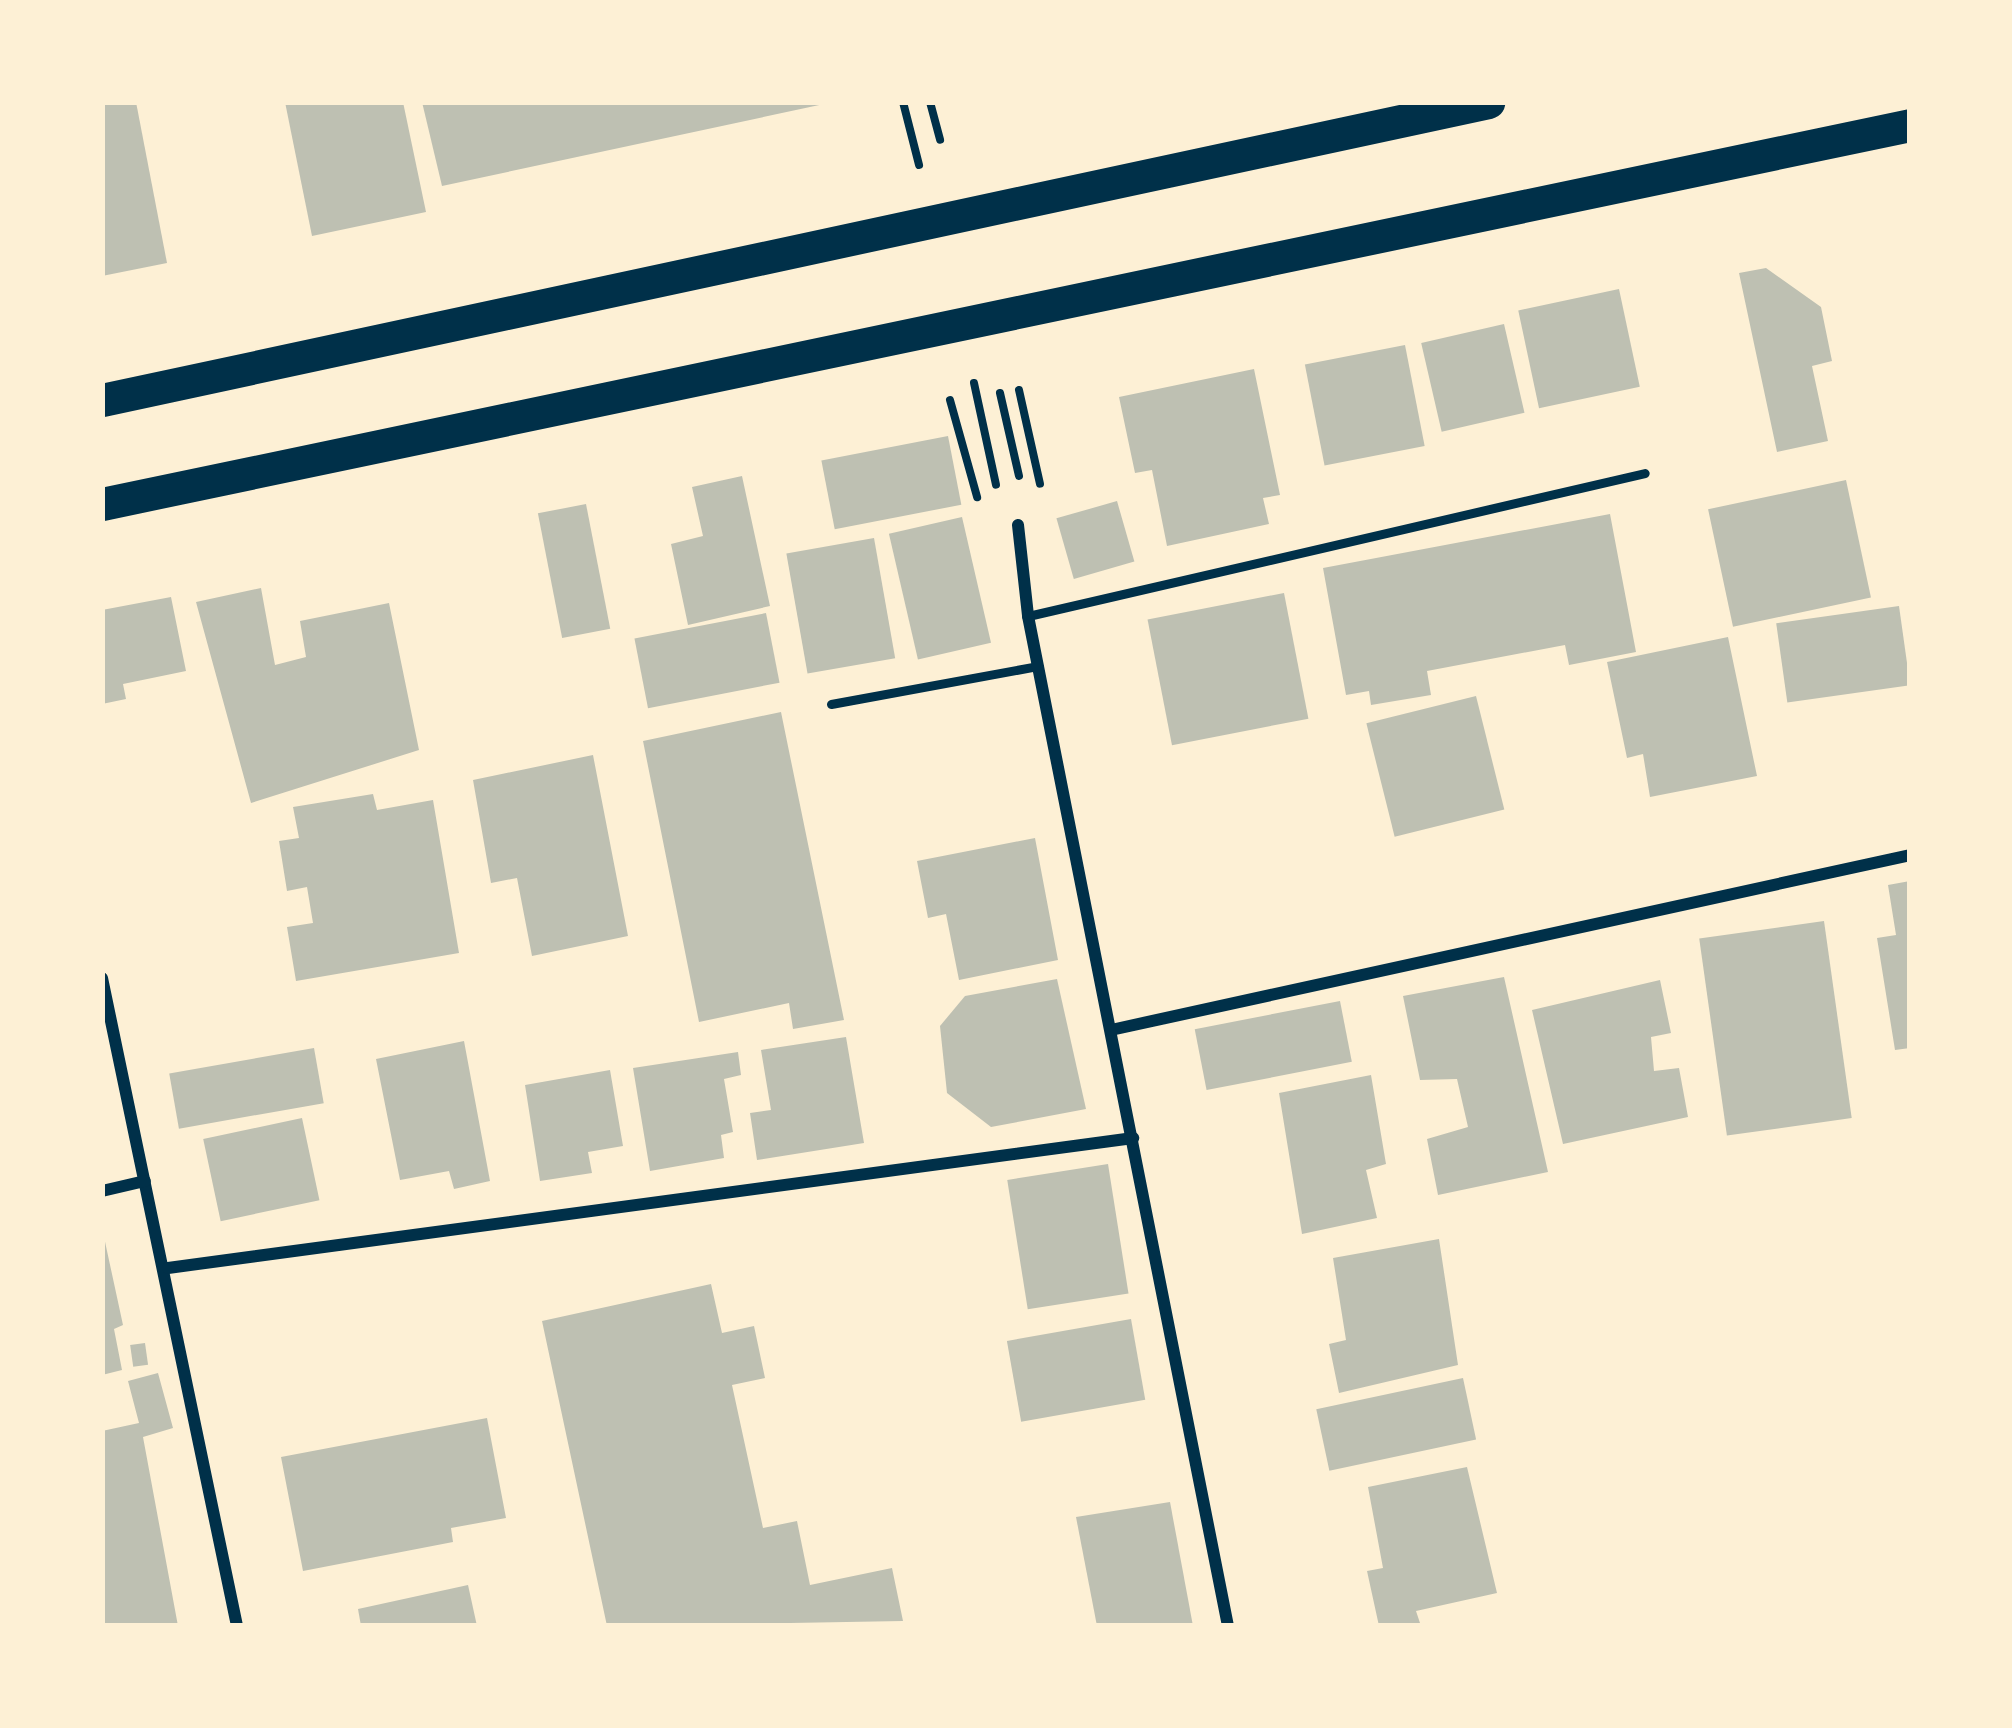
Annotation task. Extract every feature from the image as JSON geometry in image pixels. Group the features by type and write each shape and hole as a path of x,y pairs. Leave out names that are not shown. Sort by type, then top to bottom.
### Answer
{"highway":[{"path":"102,400 1488,102"},
{"path":"102,504 1910,125"}],"street":[{"path":"1018,525 1028,616 1228,1626"},
{"path":"1111,1030 1910,855"},
{"path":"102,978 168,1268 237,1626"},
{"path":"168,1268 1133,1138"},
{"path":"102,1190 145,1181"}],"lane":[{"path":"1028,616 1645,473"},
{"path":"830,704 1039,666"}],"path":[{"path":"903,102 921,171"},
{"path":"930,102 940,140"},
{"path":"970,366 997,487"},
{"path":"950,400 977,498 1018,525 1042,495 1019,390"},
{"path":"1000,393 1021,483"}],"building":[{"path":"102,102 136,102 167,263 102,276"},
{"path":"285,102 403,102 426,212 312,236"},
{"path":"422,102 824,102 824,104 442,186"},
{"path":"1766,268 1821,307 1832,361 1812,366 1828,441 1777,452 1739,273"},
{"path":"1619,289 1640,387 1539,408 1518,310"},
{"path":"1504,324 1524,413 1442,432 1421,343"},
{"path":"1405,345 1425,446 1325,466 1305,364"},
{"path":"1254,369 1280,495 1263,498 1269,524 1167,546 1152,470 1135,473 1119,397"},
{"path":"948,436 961,505 835,529 821,461"},
{"path":"742,476 770,606 688,625 671,544 703,536 692,487"},
{"path":"1846,480 1871,597 1733,627 1708,509"},
{"path":"1117,501 1134,562 1074,579 1056,518"},
{"path":"586,504 610,629 562,638 538,513"},
{"path":"1610,514 1636,652 1569,665 1565,645 1427,671 1431,695 1371,705 1369,691 1346,695 1323,568"},
{"path":"962,517 991,643 918,660 889,534"},
{"path":"874,538 895,658 808,674 786,553"},
{"path":"261,588 275,665 306,657 300,621 389,603 419,750 251,803 196,602"},
{"path":"1284,593 1308,719 1172,745 1148,620"},
{"path":"171,597 186,671 123,684 126,699 102,704 102,610"},
{"path":"1899,606 1910,685 1787,702 1776,623"},
{"path":"766,613 780,683 648,708 634,639"},
{"path":"1728,637 1757,776 1650,797 1643,754 1627,758 1607,662"},
{"path":"1476,696 1504,810 1395,837 1366,723"},
{"path":"781,712 844,1020 793,1029 789,1003 699,1022 643,741"},
{"path":"593,755 628,936 532,956 517,878 491,883 473,780"},
{"path":"373,794 377,810 433,800 459,953 296,981 287,927 313,923 307,887 287,891 279,841 299,838 293,807"},
{"path":"1035,838 1058,960 959,980 946,914 928,918 917,861"},
{"path":"1910,881 1910,1048 1895,1050 1877,938 1896,935 1888,885"},
{"path":"1824,921 1852,1118 1727,1136 1699,939"},
{"path":"1504,977 1548,1172 1438,1195 1427,1139 1468,1127 1457,1079 1420,1080 1403,996"},
{"path":"1057,979 1086,1109 991,1127 947,1093 940,1026 965,996"},
{"path":"1660,980 1671,1033 1651,1037 1654,1071 1679,1068 1688,1117 1563,1144 1532,1010"},
{"path":"1340,1001 1352,1062 1207,1090 1195,1029"},
{"path":"846,1037 864,1143 757,1160 750,1113 771,1110 761,1050"},
{"path":"464,1041 490,1181 454,1189 449,1171 400,1180 376,1059"},
{"path":"314,1048 324,1103 179,1129 169,1074"},
{"path":"738,1052 741,1075 724,1079 733,1132 721,1135 724,1158 650,1171 633,1068"},
{"path":"610,1070 623,1146 588,1152 592,1173 540,1181 525,1085"},
{"path":"1371,1075 1386,1164 1366,1170 1377,1218 1302,1234 1279,1093"},
{"path":"302,1118 319,1200 221,1221 203,1139"},
{"path":"1108,1164 1128,1293 1028,1309 1007,1180"},
{"path":"104,1237 123,1325 114,1329 122,1370 102,1375"},
{"path":"1439,1239 1458,1365 1339,1393 1329,1344 1346,1340 1333,1258"},
{"path":"711,1284 722,1333 754,1326 765,1378 732,1385 763,1528 797,1521 810,1585 892,1568 903,1621 607,1626 542,1321"},
{"path":"1131,1319 1145,1400 1021,1422 1007,1341"},
{"path":"145,1343 148,1365 133,1367 130,1345"},
{"path":"158,1373 173,1428 143,1437 178,1626 102,1626 102,1431 139,1423 128,1381"},
{"path":"1463,1378 1476,1440 1329,1471 1316,1409"},
{"path":"487,1418 506,1518 451,1528 453,1542 303,1571 281,1457"},
{"path":"1467,1467 1497,1593 1416,1611 1421,1626 1379,1626 1367,1571 1383,1568 1368,1487"},
{"path":"1170,1502 1193,1626 1097,1626 1076,1517"},
{"path":"468,1585 477,1626 361,1626 358,1609"}]}
